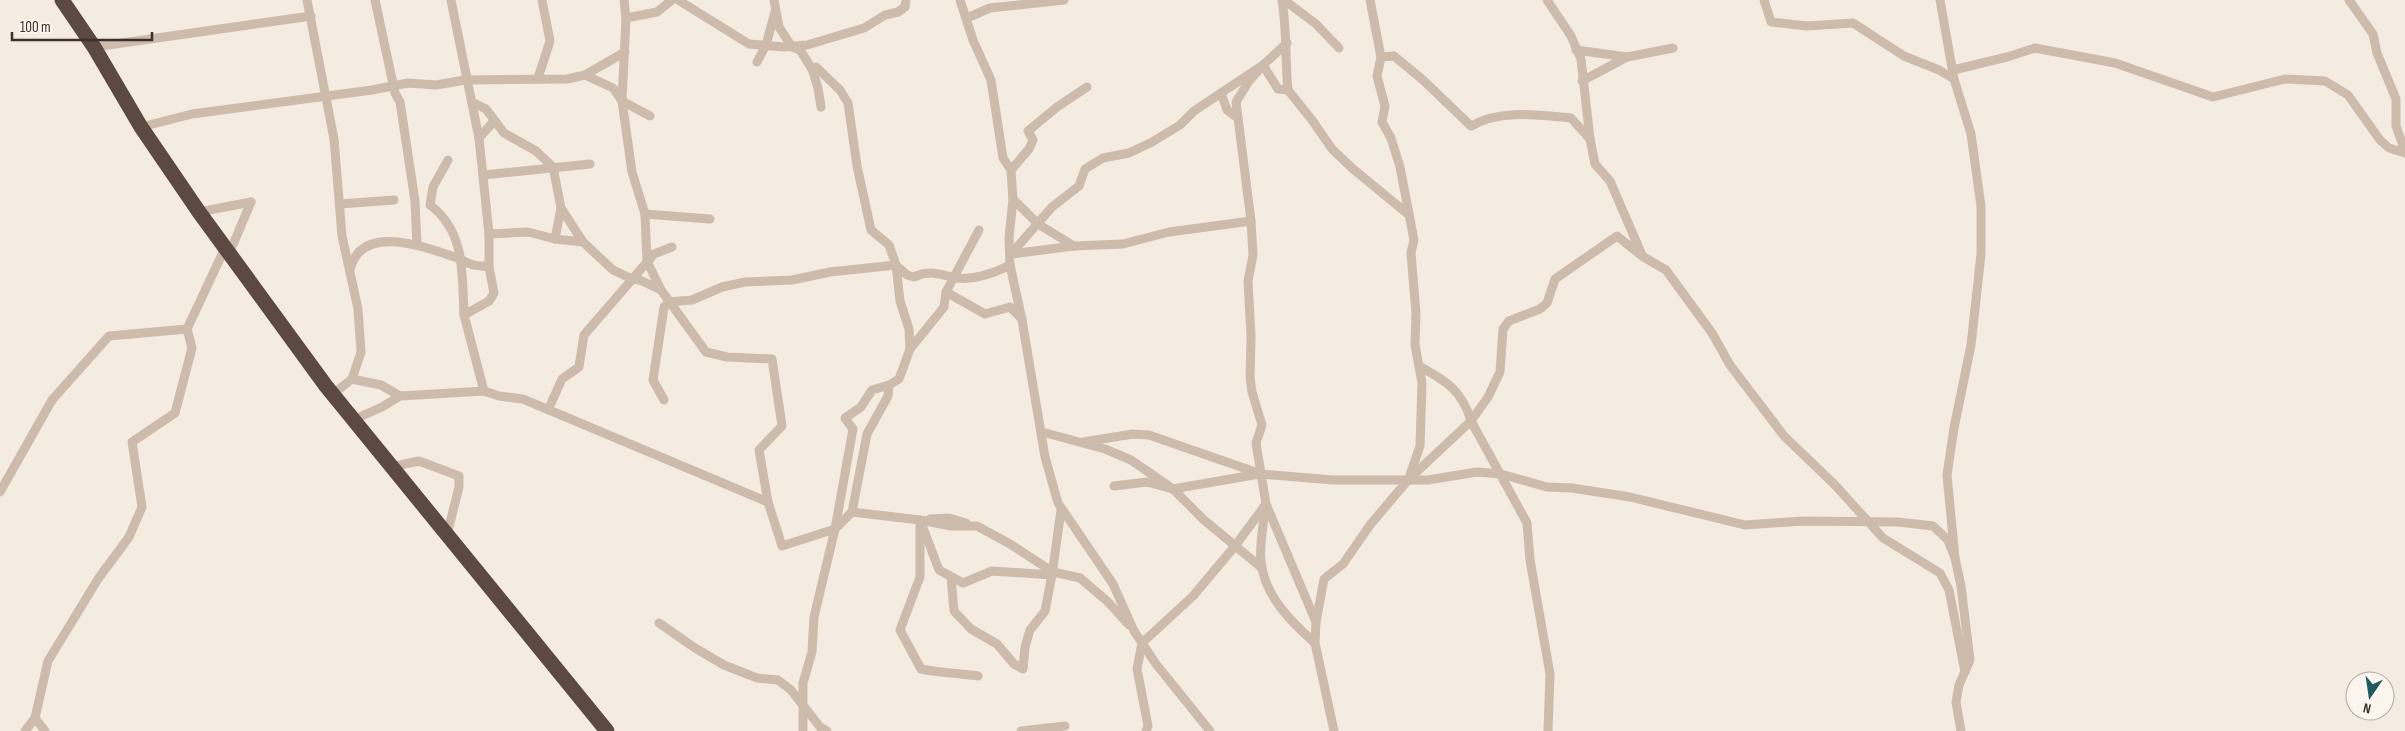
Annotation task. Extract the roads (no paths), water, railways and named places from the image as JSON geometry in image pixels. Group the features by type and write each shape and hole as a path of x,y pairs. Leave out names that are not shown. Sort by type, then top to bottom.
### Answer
{"highway":[{"path":"62,0 94,47 142,127 199,212 333,394 607,731"}],"street":[{"path":"307,0 334,139 342,236 349,275 358,309 361,352 352,379 333,394"},
{"path":"375,0 395,93 400,102 412,178 417,246"},
{"path":"451,0 465,80 482,135 482,175 489,234 489,267 494,293 488,301 464,315"},
{"path":"538,78 550,41 542,0"},
{"path":"624,0 626,18 622,101 632,172 645,214 647,261 661,290 706,352 727,357 772,359 782,426 759,450 768,502 782,546 835,529 852,512 867,434 888,396 889,385"},
{"path":"626,18 657,12 672,0"},
{"path":"678,0 750,44 792,46 824,41 864,28 885,15 898,12 906,7 906,0"},
{"path":"960,0 968,18 973,40 991,80 1003,158 1011,170 1013,199 1009,238 1010,264 1022,320 1045,457 1061,510 1113,584 1134,631"},
{"path":"968,18 990,8 1056,0"},
{"path":"1339,48 1297,5 1283,0 1287,43 1286,67 1288,90 1332,149 1409,215"},
{"path":"1370,0 1381,57 1377,76 1385,106 1382,122 1391,138 1395,152 1414,240 1411,254 1416,314 1415,346 1422,383 1420,446 1408,480"},
{"path":"1547,0 1571,36 1581,59 1590,139 1596,164 1610,181 1642,256"},
{"path":"1764,0 1771,22 1807,26 1854,23 1904,56 1953,74 2035,48 2115,63 2213,97 2286,79 2325,81 2348,95 2384,144 2405,152"},
{"path":"1940,0 1953,74 1970,134 1981,206 1981,254 1971,345 1954,428 1947,475 1955,558 1961,586 1970,660 1959,685 1956,702 1961,731"},
{"path":"2349,0 2373,34 2377,53 2396,99 2396,126 2405,152"},
{"path":"750,44 757,62 766,45 775,5"},
{"path":"775,5 779,27 792,46 800,50 812,69 821,107"},
{"path":"94,47 311,16"},
{"path":"1287,43 1249,81 1236,102 1251,221 1253,255 1248,282 1251,337 1250,377 1253,398 1262,425 1256,443 1266,504 1316,622"},
{"path":"1582,81 1627,57 1673,48"},
{"path":"1576,50 1627,57"},
{"path":"142,127 192,114 394,87 408,83 436,85 465,80 567,79 586,75 625,52"},
{"path":"1381,57 1394,56 1423,80 1471,126 1485,118 1524,114 1571,118 1590,139"},
{"path":"1263,65 1278,88 1288,90"},
{"path":"1011,254 1052,207 1079,186 1085,169 1103,158 1129,152 1152,142 1180,125 1194,111 1263,65"},
{"path":"812,69 816,67 840,90 848,103 857,166 871,230 889,244 896,264 900,302 908,329 910,349"},
{"path":"586,75 612,88 622,101 650,116"},
{"path":"1011,170 1029,149 1033,140 1028,131 1057,106 1088,87"},
{"path":"1221,92 1227,110 1238,118"},
{"path":"472,102 486,109 504,133 536,151 553,167 561,208 583,242 613,270 661,290"},
{"path":"482,135 494,121"},
{"path":"482,135 504,133"},
{"path":"448,160 433,188 430,205 443,214 454,233 462,260 464,315 484,391"},
{"path":"482,175 590,164"},
{"path":"1013,199 1038,224 1074,246"},
{"path":"340,204 394,200"},
{"path":"25,731 35,718 48,661 98,579 129,537 142,507 132,442 175,413 192,348 187,328 251,202 199,212"},
{"path":"555,239 561,208"},
{"path":"645,214 710,219"},
{"path":"1011,254 1074,246 1123,244 1169,232 1251,221"},
{"path":"803,731 803,683 812,652 814,617 835,529 853,429 845,418 861,406 872,390 889,385 898,379 910,349 944,307 946,292 979,230"},
{"path":"489,234 528,232 555,239 583,242"},
{"path":"1334,731 1315,643 1316,610 1324,579 1343,564 1370,526 1408,480 1471,421 1488,397 1500,372 1503,329 1509,321 1540,310 1547,303 1555,279 1618,236 1642,256 1666,270 1712,333 1742,381 1784,436 1835,485 1883,538 1940,573 1950,590 1965,672"},
{"path":"349,275 353,257 365,246 396,240 473,265 489,267"},
{"path":"548,410 562,379 579,367 584,336 647,261 654,254 672,247"},
{"path":"896,264 907,275 914,277 921,274 943,273 953,278 986,275 1010,264"},
{"path":"664,400 653,380 664,307 669,302 692,300 722,287 746,282 792,280 830,272 896,264"},
{"path":"946,292 986,314 1010,308 1022,320"},
{"path":"0,492 52,400 109,336 187,328"},
{"path":"1419,366 1447,382 1466,404 1471,421 1502,474 1527,523 1530,560 1550,674 1548,731"},
{"path":"352,379 381,385 400,396"},
{"path":"353,420 382,407 400,396 484,391 500,396 523,399 768,502"},
{"path":"1042,432 1083,442 1131,460 1173,489 1204,520 1262,568"},
{"path":"1083,442 1133,434 1149,435 1261,474 1333,480 1428,480 1477,472 1502,474 1547,487 1572,488 1630,497 1745,525 1803,521 1898,522 1933,526 1948,540 1955,558"},
{"path":"391,467 418,461 459,476 459,487 447,535"},
{"path":"1114,486 1147,482 1173,489 1261,474"},
{"path":"1146,731 1148,726 1137,669 1142,643 1169,616 1193,596 1235,546 1266,504"},
{"path":"1266,504 1260,558 1263,578 1282,612 1315,643"},
{"path":"951,577 954,611 971,629 997,644 1014,664 1023,669 1025,647 1030,630 1045,611 1061,510"},
{"path":"852,512 920,520 949,518 977,526 1010,544 1052,574"},
{"path":"920,520 939,570 963,583 992,571 1052,574 1080,578 1107,601 1134,631 1156,664 1210,731"},
{"path":"920,520 920,577 900,630 921,669 943,674 951,672 978,676"},
{"path":"659,623 724,665 756,678 778,680 792,690 820,727 828,731"},
{"path":"35,718 45,731"},
{"path":"1021,731 1065,726"}]}
